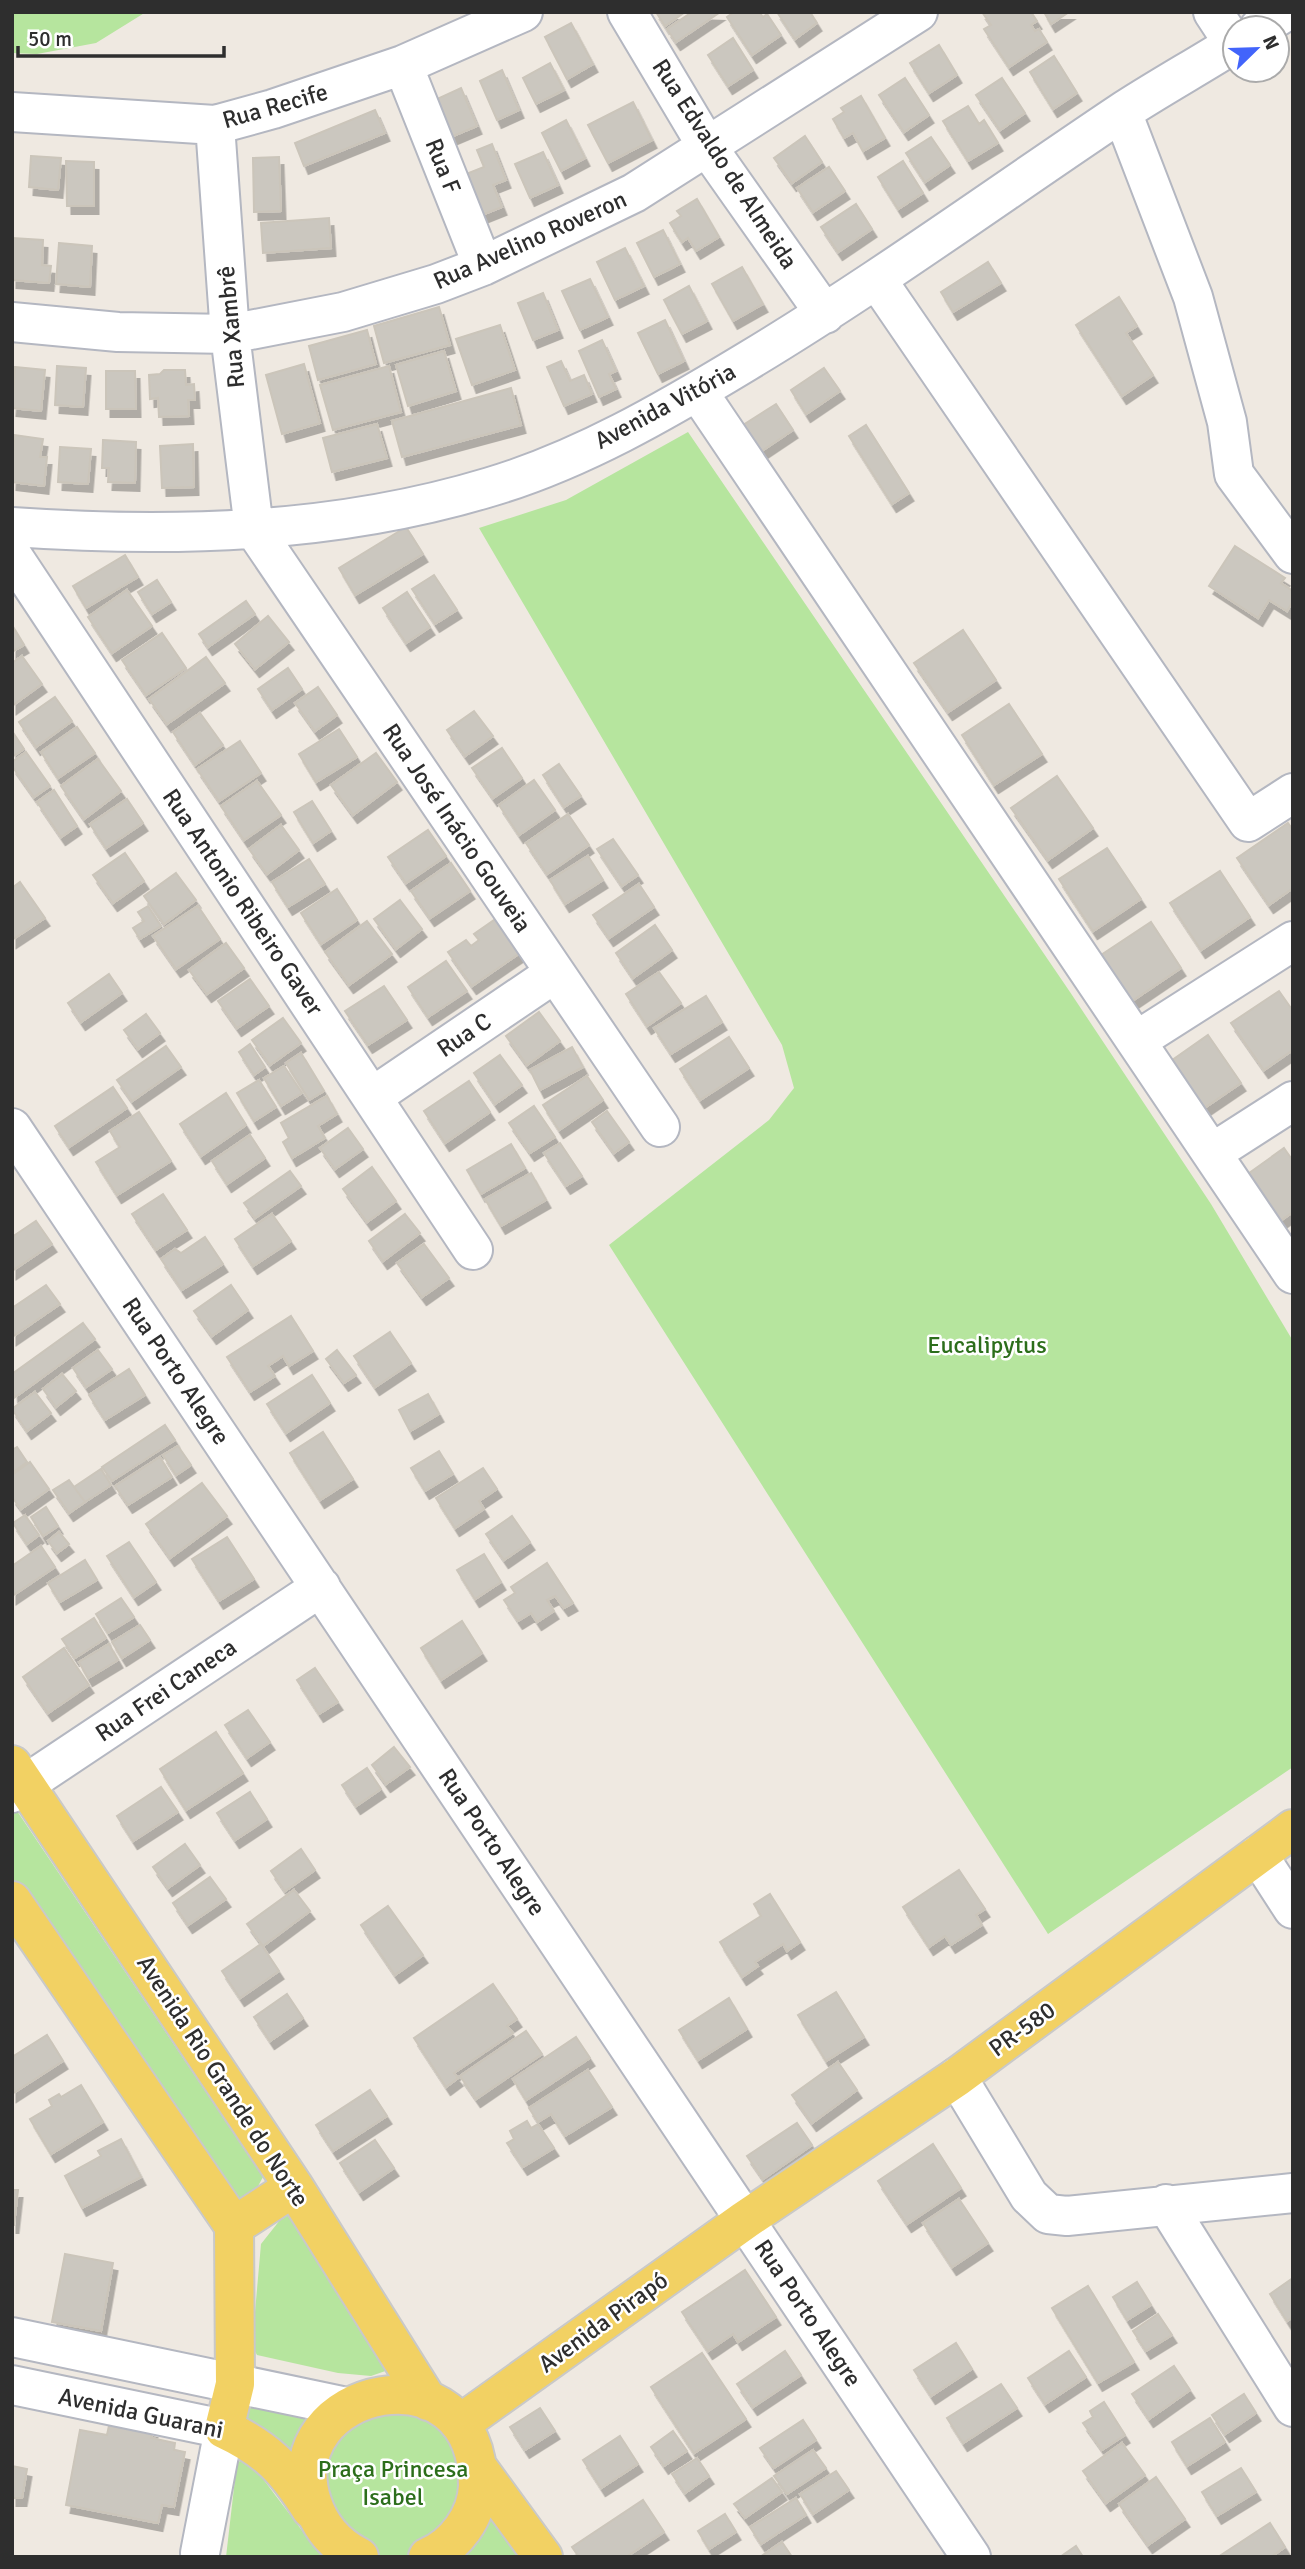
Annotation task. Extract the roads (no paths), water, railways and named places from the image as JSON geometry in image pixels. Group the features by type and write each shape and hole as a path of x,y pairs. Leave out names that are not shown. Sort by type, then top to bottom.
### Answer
{"main road":[{"name":"Avenida Rio Grande do Norte","path":"17,1780 294,2188 428,2401"},
{"name":"PR-580","path":"745,2220 957,2077 1293,1829"},
{"path":"12,1901 234,2226 235,2384 224,2429"},
{"path":"234,2226 294,2188"},
{"name":"Avenida Pirapó","path":"460,2424 745,2220"},
{"path":"316,2516 309,2493 309,2468 315,2444 329,2423 347,2407 374,2395 402,2394 428,2401 445,2409 460,2424 472,2446 478,2468 478,2493 471,2517 456,2538 428,2557"},
{"name":"Avenida Guarani","path":"224,2429 256,2444 288,2472 329,2535 359,2557"},
{"path":"478,2468 543,2557"}],"street":[{"name":"Rua Recife","path":"12,113 215,125 273,109 402,65 523,12"},
{"name":"Rua Edvaldo de Almeida","path":"627,12 708,148 825,314"},
{"name":"Rua Avelino Roveron","path":"12,322 118,332 230,334 343,312 483,267 634,193 918,12"},
{"name":"Avenida Vitória","path":"12,527 109,534 254,529 337,519 492,487 566,458 698,392 825,314 1122,112 1221,51"},
{"name":"Rua F","path":"402,65 483,267"},
{"path":"1122,112 1193,297 1227,422 1234,474 1293,554"},
{"name":"Rua Xambrê","path":"215,125 230,334 254,529"},
{"path":"877,280 1248,822 1293,793"},
{"path":"698,392 1292,1271"},
{"name":"Rua José Inácio Gouveia","path":"254,529 660,1127"},
{"name":"Rua Antonio Ribeiro Gaver","path":"12,555 473,1250"},
{"path":"1136,1041 1293,941"},
{"name":"Rua C","path":"372,1097 555,973"},
{"path":"1212,1153 1293,1101"},
{"name":"Rua Porto Alegre","path":"12,1128 971,2557"},
{"name":"Rua Frei Caneca","path":"17,1780 321,1587"},
{"path":"1258,1855 1293,1909"},
{"path":"957,2077 1029,2196 1048,2214 1067,2216 1293,2193"},
{"path":"1166,2204 1293,2407"},
{"name":"Avenida Guarani","path":"12,2337 347,2407"},
{"name":"Avenida Guarani","path":"12,2385 224,2429"},
{"path":"199,2556 224,2429"}],"park label":[{"name":"Eucalipytus","path":"987,1345"},
{"name":"Praça Princesa Isabel","path":"393,2483"}]}
